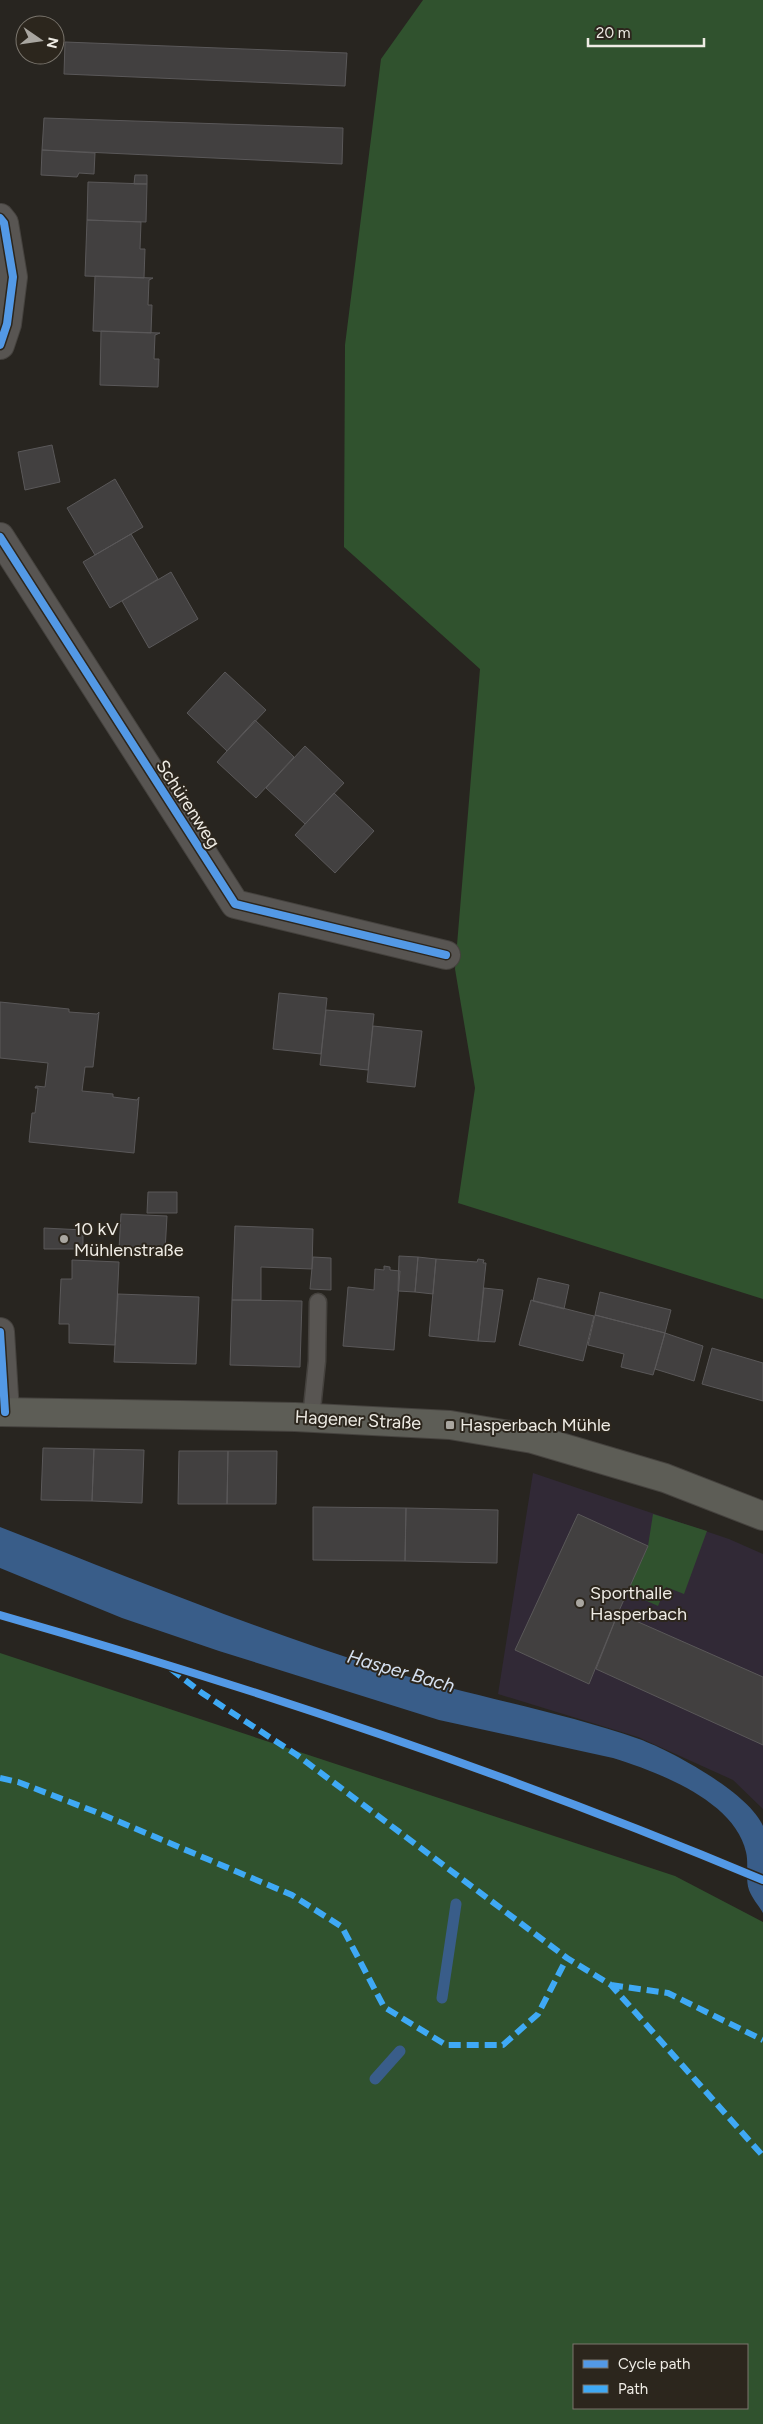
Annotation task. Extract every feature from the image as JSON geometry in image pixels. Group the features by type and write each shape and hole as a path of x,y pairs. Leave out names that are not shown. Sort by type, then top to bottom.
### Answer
{"main road":[{"name":"Hagener Straße","path":"2,1412 311,1418 450,1425 533,1439 665,1478 763,1516"}],"street":[{"path":"0,218 4,223 13,276 8,324 0,345"},
{"name":"Schürenweg","path":"0,538 235,904 446,955"},
{"path":"0,1332 2,1412"}],"lane":[{"path":"311,1418 317,1361 318,1302"}],"shaded area":[{"path":"533,1473 729,1539 763,1554 763,1809 733,1780 638,1737 498,1694"}],"green space":[{"path":"423,0 763,0 763,1299 458,1203 475,1088 455,969 480,669 344,547 345,345 381,59"},
{"path":"653,1514 707,1531 684,1594 666,1587 658,1606 627,1592 648,1546"},
{"path":"0,1653 675,1876 763,1922 763,2424 0,2424"}],"water":[{"path":"0,1527 192,1602 337,1654 449,1688 545,1711 608,1729 639,1739 670,1753 726,1787 755,1813 763,1826 763,1913 749,1890 747,1857 739,1834 727,1818 711,1804 672,1780 613,1758 439,1720 219,1651 122,1618 0,1568"}],"building":[{"path":"65,42 347,53 345,86 64,74"},
{"path":"44,118 343,128 342,164 42,150"},
{"path":"42,150 95,153 94,174 79,173 77,177 41,175"},
{"path":"135,175 147,175 147,184 134,184"},
{"path":"88,182 147,184 146,222 87,220"},
{"path":"87,220 141,222 140,249 145,249 144,278 85,276"},
{"path":"95,276 153,278 149,280 148,305 152,305 151,333 93,331"},
{"path":"101,331 160,333 155,335 154,359 159,359 158,387 100,385"},
{"path":"52,445 60,482 25,490 18,452"},
{"path":"115,479 143,527 95,555 67,508"},
{"path":"131,534 158,579 110,608 83,562"},
{"path":"171,572 198,619 149,648 122,601"},
{"path":"225,672 266,710 227,751 187,713"},
{"path":"255,720 294,757 256,798 217,762"},
{"path":"305,746 344,783 305,824 266,788"},
{"path":"334,793 374,831 335,873 295,835"},
{"path":"279,993 327,998 321,1054 273,1049"},
{"path":"0,1002 69,1009 69,1012 97,1014 99,1012 93,1067 85,1067 82,1091 113,1094 113,1097 137,1100 139,1097 134,1153 29,1142 32,1113 35,1113 38,1088 35,1088 36,1086 45,1087 48,1063 0,1058"},
{"path":"326,1010 374,1014 368,1070 320,1065"},
{"path":"373,1026 422,1031 415,1087 367,1082"},
{"path":"148,1192 177,1192 177,1213 147,1213"},
{"path":"121,1214 167,1216 165,1251 119,1249"},
{"path":"235,1226 313,1229 312,1269 261,1267 261,1300 232,1300"},
{"name":"10 kV Mühlenstraße","path":"44,1228 83,1230 83,1249 44,1249"},
{"path":"399,1256 418,1257 415,1292 398,1291"},
{"path":"313,1257 331,1258 331,1290 310,1289"},
{"path":"418,1257 436,1259 433,1294 415,1292"},
{"path":"436,1259 477,1262 478,1259 484,1260 483,1263 486,1263 478,1341 429,1336"},
{"path":"72,1260 119,1262 115,1345 69,1343 69,1324 59,1324 61,1279 72,1279"},
{"path":"384,1266 390,1267 390,1270 400,1271 394,1350 343,1346 348,1287 374,1290 375,1269 384,1270"},
{"path":"538,1278 569,1285 564,1309 533,1301"},
{"path":"484,1288 503,1290 495,1342 478,1341"},
{"path":"600,1292 671,1310 665,1333 595,1315"},
{"path":"118,1294 199,1297 196,1364 114,1362"},
{"path":"232,1300 302,1301 300,1367 230,1365"},
{"path":"531,1300 594,1316 583,1361 519,1345"},
{"path":"595,1315 665,1333 653,1375 621,1367 624,1354 588,1345"},
{"path":"665,1333 703,1346 694,1381 655,1369"},
{"path":"712,1348 763,1363 763,1401 702,1384"},
{"path":"43,1448 94,1449 92,1501 41,1500"},
{"path":"94,1449 144,1450 142,1503 92,1501"},
{"path":"179,1451 228,1451 227,1504 178,1504"},
{"path":"228,1451 277,1451 276,1504 227,1504"},
{"path":"313,1507 406,1508 405,1561 313,1560"},
{"path":"406,1508 498,1510 497,1563 405,1561"},
{"name":"Sporthalle Hasperbach","path":"578,1514 648,1546 589,1684 515,1650"},
{"path":"618,1613 763,1677 763,1745 596,1669"}],"waterway":[{"path":"442,1998 456,1904"},
{"path":"375,2079 400,2051"}],"marked path":[{"path":"171,1669 202,1693 297,1755 567,1958 611,1985 763,2156"},
{"path":"0,1778 18,1782 101,1814 292,1895 342,1927 384,2007 446,2045 503,2045 538,2014 567,1958"},
{"path":"611,1985 668,1993 763,2040"}],"cycle path":[{"path":"0,218 4,223 13,277 7,324 0,345"},
{"path":"0,537 235,904 446,955"},
{"path":"0,1332 5,1412"},
{"path":"0,1615 194,1673 386,1736 576,1805 763,1880"}],"place":[{"name":"10 kV Mühlenstraße","path":"64,1239"},
{"name":"Hasperbach Mühle","path":"450,1425"},
{"name":"Sporthalle Hasperbach","path":"580,1603"}],"water label":[{"name":"Hasper Bach","path":"401,1671"}]}
